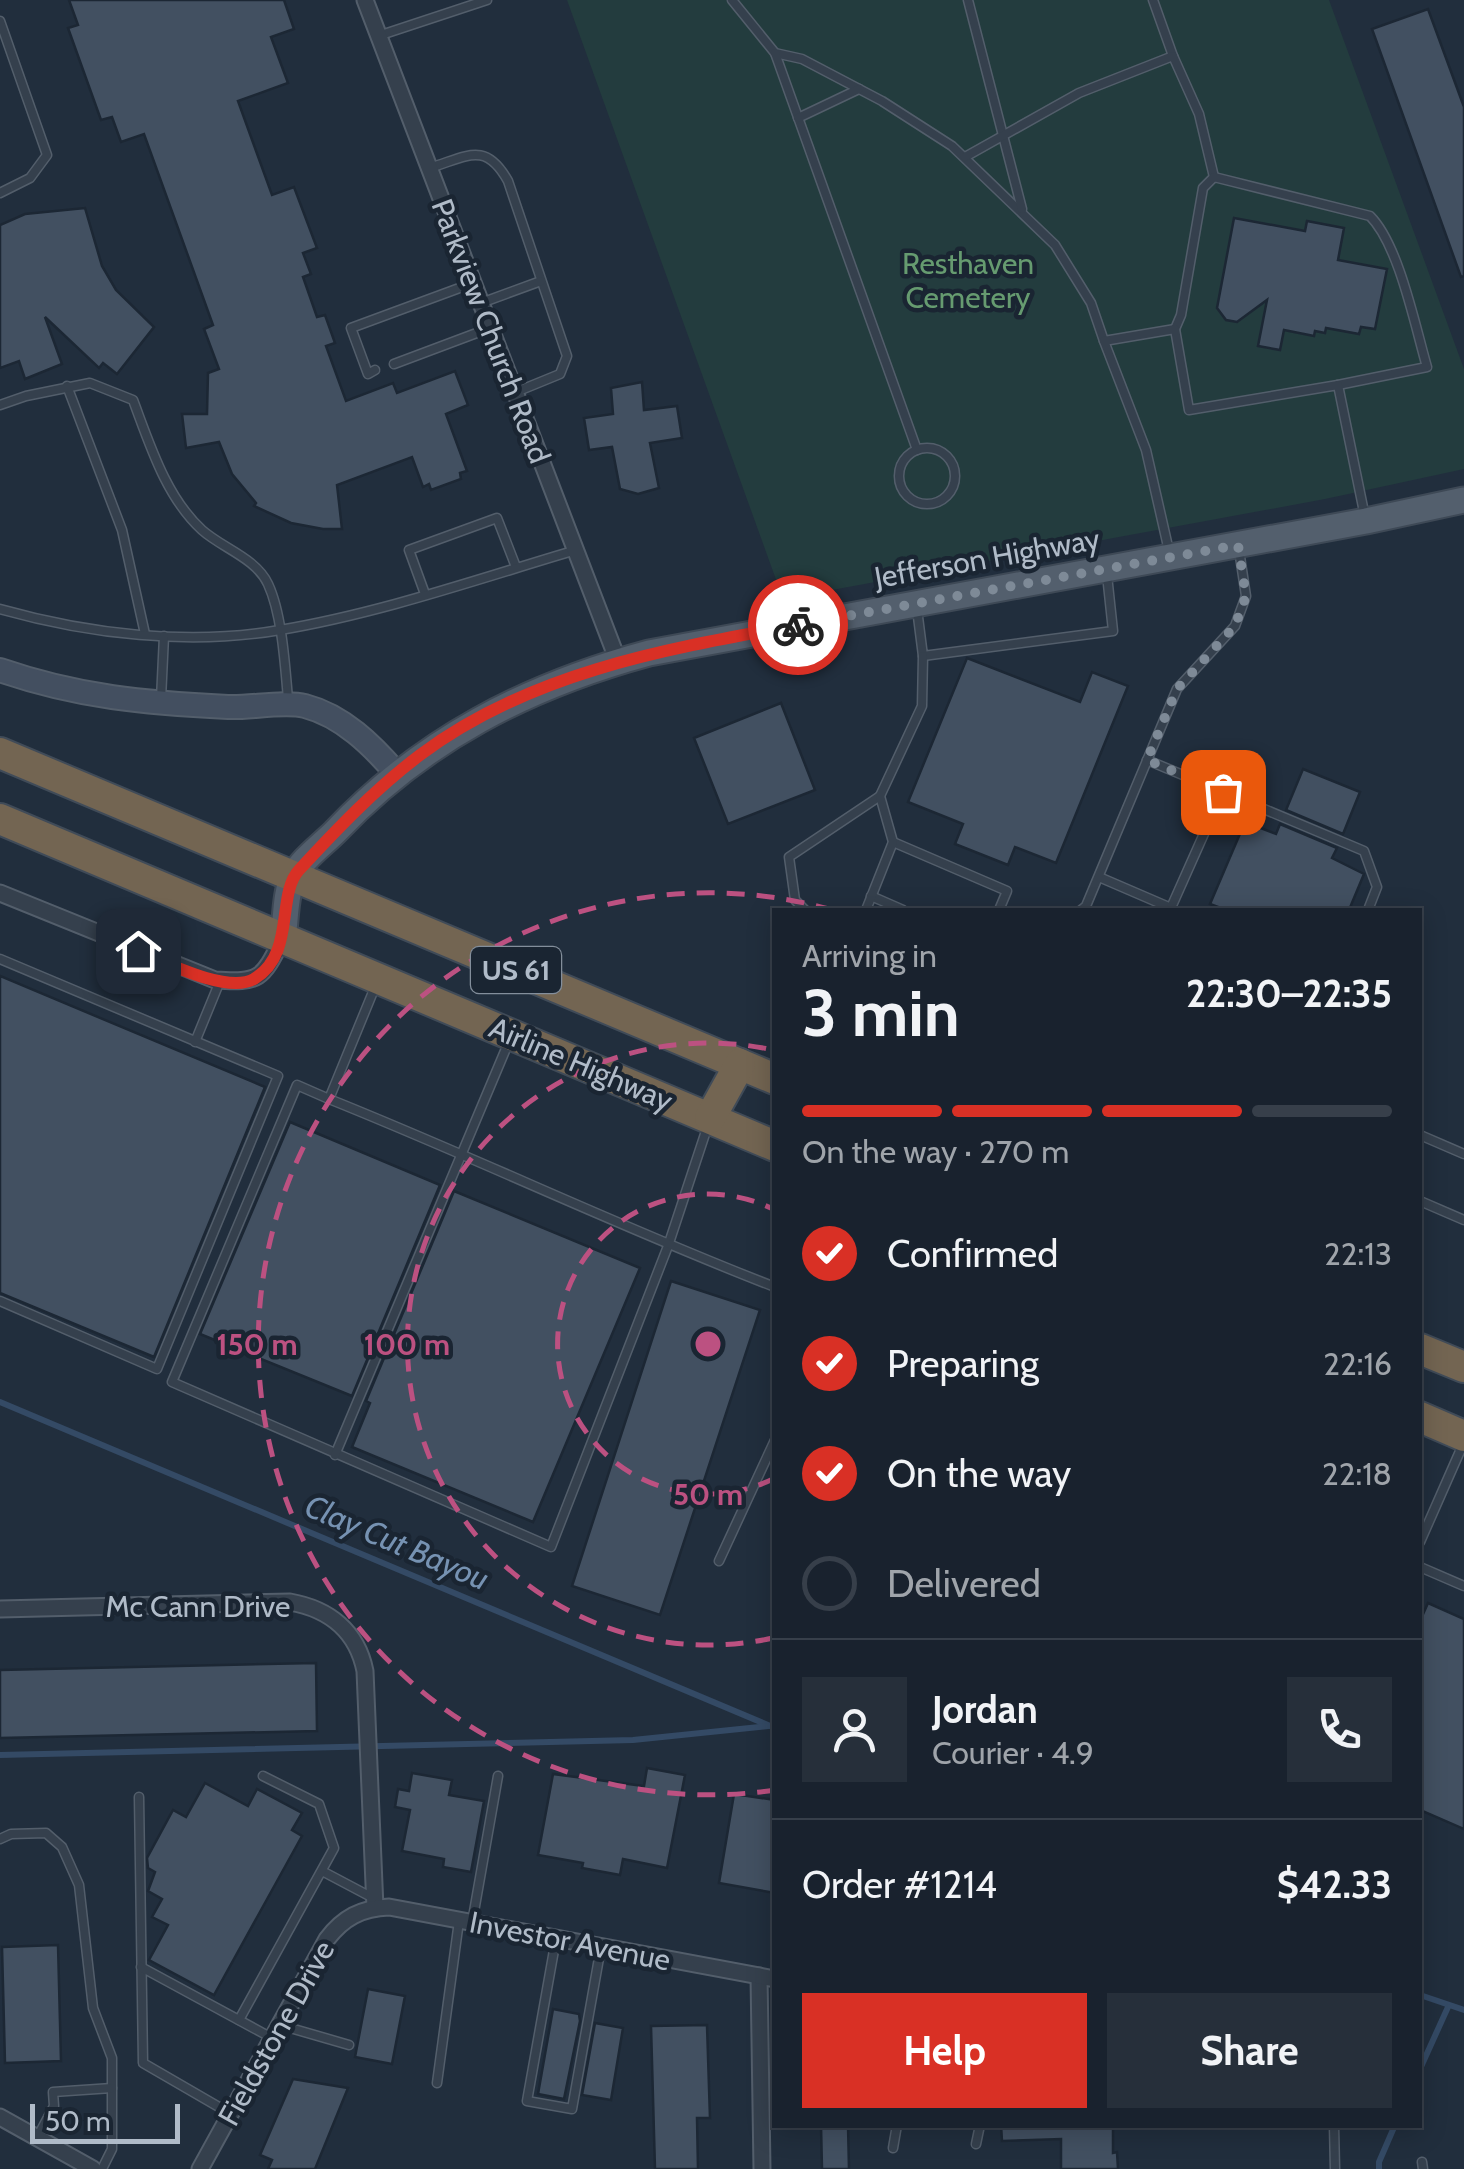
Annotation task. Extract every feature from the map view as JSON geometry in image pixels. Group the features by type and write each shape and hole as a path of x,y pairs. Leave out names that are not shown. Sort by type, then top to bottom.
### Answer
{"highway":[{"name":"Airline Highway","path":"0,753 772,1077"},
{"name":"Airline Highway","path":"0,820 772,1145"},
{"path":"710,1118 740,1064"},
{"path":"1422,1350 1464,1367"},
{"path":"1422,1419 1464,1439"}],"main road":[{"name":"Jefferson Highway","path":"293,876 365,801 449,735 559,680 618,661 1366,522 1464,500"},
{"path":"283,938 293,876"}],"street":[{"name":"Parkview Church Road","path":"364,0 618,661"},
{"path":"0,670 94,697 252,708 302,705 340,720 375,749 397,774"},
{"path":"0,893 173,966 220,980 247,982 259,976 283,938"},
{"name":"Mc Cann Drive","path":"0,1609 290,1602 319,1609 344,1628 362,1657 370,1759 372,1906"},
{"name":"Investor Avenue","path":"372,1906 767,1978"},
{"name":"Fieldstone Drive","path":"200,2169 326,1940 341,1923 372,1906"},
{"path":"762,2169 767,1978"},
{"path":"0,2117 93,2169"}],"lane":[{"path":"378,36 487,0"},
{"path":"732,0 775,53 917,450"},
{"path":"968,0 1022,210"},
{"path":"1153,0 1199,114 1214,177"},
{"path":"0,22 47,155 30,178 0,192"},
{"path":"775,53 802,59 952,146 1055,245 1091,303 1146,450 1170,558"},
{"path":"965,157 1080,93 1173,56"},
{"path":"798,118 859,89"},
{"path":"429,168 473,155 495,160 508,181 564,347 566,366 550,381 515,393"},
{"path":"1214,177 1370,216 1381,227 1392,252 1428,368 1189,410 1175,329 1203,188 1214,177"},
{"path":"481,303 542,282"},
{"path":"376,370 368,374 350,328 473,283"},
{"path":"394,364 490,328"},
{"path":"1104,341 1175,329"},
{"path":"0,405 90,383 133,400 166,481 187,514 204,531 258,569 268,585 279,631 288,706"},
{"path":"1338,384 1366,522"},
{"path":"67,386 122,530 146,634"},
{"path":"935,449 944,454 954,469 952,487 940,501 913,501 901,487 899,470 909,454 917,450 935,449"},
{"path":"425,594 409,550 498,518 516,567"},
{"path":"1084,908 1177,689 1235,626 1246,596 1238,545"},
{"path":"0,609 76,626 164,636 279,631 576,550"},
{"path":"922,656 1113,631 1106,569"},
{"path":"803,908 795,900 789,857 880,796 922,706 916,604"},
{"path":"161,704 164,636"},
{"path":"1147,760 1364,851 1377,887 1369,908"},
{"path":"1171,908 1223,792"},
{"path":"867,908 893,842 880,796"},
{"path":"893,842 1007,891 1000,908"},
{"path":"1098,877 1169,908"},
{"path":"871,896 898,908"},
{"path":"0,959 278,1076 157,1368 0,1302"},
{"path":"329,1098 378,978"},
{"path":"196,1042 220,980"},
{"path":"336,1454 512,1034"},
{"path":"710,1118 668,1246 551,1546 172,1382 297,1085 462,1152 668,1246 772,1286"},
{"path":"1422,1136 1464,1154"},
{"path":"1422,1202 1464,1220"},
{"path":"1422,1537 1464,1439"},
{"path":"718,1561 772,1446"},
{"path":"1422,1568 1464,1586"},
{"path":"239,2020 334,1848 319,1804 264,1776"},
{"path":"437,2083 498,1776"},
{"path":"139,1797 143,2062 231,2114"},
{"path":"0,1838 46,1833 62,1847 79,1885 92,2008 112,2058 112,2150 102,2169"},
{"path":"322,1871 372,1906"},
{"path":"556,1938 527,2101 572,2109 601,1947"},
{"path":"142,1967 239,2020 349,2045"},
{"path":"36,2138 54,2106 53,2092 112,2088"},
{"path":"893,2148 896,2128"},
{"path":"976,2144 979,2128"},
{"path":"1334,2128 1335,2169"}],"green space":[{"name":"Resthaven Cemetery","path":"567,0 1329,0 1464,369 1464,469 1325,499 783,599"}],"building":[{"path":"69,0 284,0 294,29 271,37 288,83 238,101 272,195 294,187 317,248 303,253 311,274 303,277 317,317 325,315 335,343 326,346 346,401 393,383 397,393 455,371 468,405 446,414 467,471 460,473 461,479 431,490 429,484 423,487 412,457 337,485 342,529 323,529 291,523 254,506 256,503 232,474 219,442 186,448 182,414 207,414 208,373 219,369 204,329 213,325 144,134 121,142 112,117 101,120 68,28 78,25"},
{"path":"1428,9 1464,107 1461,277 1372,29"},
{"path":"85,208 102,266 116,290 154,327 117,374 103,363 99,368 45,317 62,364 25,379 19,361 0,368 0,225 25,214"},
{"path":"1234,218 1305,231 1307,221 1344,228 1338,260 1387,269 1375,329 1361,327 1359,334 1326,328 1325,333 1315,331 1314,336 1284,330 1280,350 1258,346 1267,300 1237,322 1226,320 1217,308"},
{"path":"642,382 644,410 677,406 682,438 650,443 659,488 638,494 620,489 612,447 589,450 584,418 613,414 611,388"},
{"path":"967,658 1080,702 1092,672 1128,686 1056,863 1015,847 1008,865 955,844 963,824 908,802"},
{"path":"781,703 815,790 728,824 694,738"},
{"path":"1303,769 1360,792 1343,834 1286,810"},
{"path":"1245,822 1276,834 1280,824 1337,848 1332,858 1364,874 1350,908 1221,908 1210,904"},
{"path":"0,976 265,1087 154,1357 0,1293"},
{"path":"290,1122 440,1185 352,1396 200,1334"},
{"path":"454,1191 640,1268 533,1522 352,1447 370,1403 366,1401"},
{"path":"671,1281 760,1310 660,1615 572,1586"},
{"path":"1428,1603 1464,1619 1464,1829 1422,1811 1422,1616"},
{"path":"316,1663 317,1731 0,1738 0,1670"},
{"path":"647,1768 685,1775 667,1868 623,1859 620,1875 538,1855 553,1774 644,1786"},
{"path":"412,1773 452,1780 449,1795 484,1801 471,1872 443,1867 444,1859 402,1851 410,1810 395,1807 398,1789 409,1791"},
{"path":"205,1783 248,1806 257,1789 302,1813 292,1830 302,1836 214,1995 149,1960 168,1925 152,1917 162,1899 148,1891 155,1872 148,1868 147,1858 173,1810 186,1817"},
{"path":"734,1794 772,1800 772,1892 719,1883"},
{"path":"58,1945 61,2061 5,2063 2,1947"},
{"path":"368,1989 405,1996 392,2064 355,2057"},
{"path":"553,2009 579,2014 580,2021 564,2099 538,2094"},
{"path":"595,2023 623,2028 611,2100 582,2095"},
{"path":"707,2025 710,2118 697,2118 698,2169 655,2169 651,2026"},
{"path":"293,2079 348,2088 315,2169 268,2169 272,2160 260,2155"},
{"path":"821,2128 848,2128 849,2169 822,2169"},
{"path":"1001,2128 1113,2128 1113,2153 1117,2152 1118,2169 1061,2169 1061,2139 1002,2141"}],"waterway":[{"name":"Clay Cut Bayou","path":"0,1402 772,1727"},
{"path":"0,1755 633,1740 768,1726"},
{"name":"Clay Cut Bayou","path":"1422,1996 1464,2010"},
{"path":"1422,2065 1448,2007"},
{"path":"1379,2169 1394,2128"}],"way so far":[{"path":"798,625 1238,545 1246,596 1235,626 1177,689 1147,760 1223,792"}],"route":[{"path":"138,951 215,980 247,982 270,964 283,938 293,876 365,801 449,735 491,711 594,668 649,653 798,625"}]}
